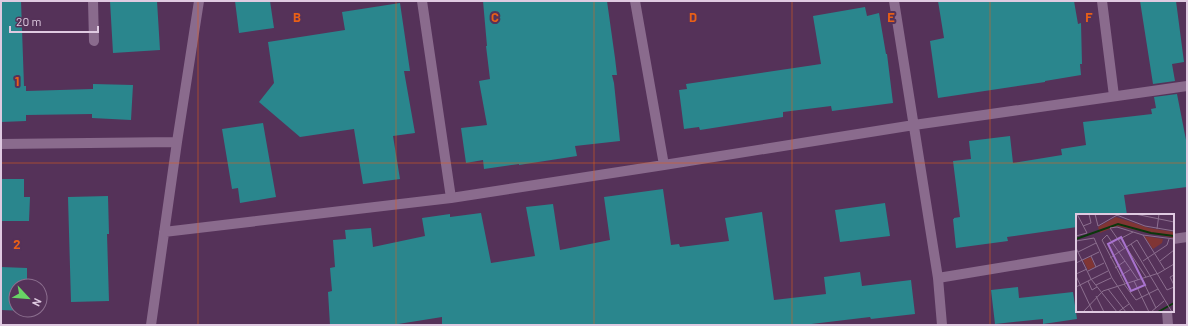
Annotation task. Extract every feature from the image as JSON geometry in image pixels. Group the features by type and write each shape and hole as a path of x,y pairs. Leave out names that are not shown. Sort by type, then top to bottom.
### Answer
{"street":[{"path":"93,1 94,41"},
{"path":"151,325 199,1"},
{"path":"422,1 451,198"},
{"path":"635,1 664,165"},
{"path":"894,1 938,278 942,325"},
{"path":"1102,1 1114,96"},
{"path":"164,232 451,198 914,125 1187,86"},
{"path":"1,144 177,142"},
{"path":"1174,239 1187,237"},
{"path":"938,278 1076,255"},
{"path":"1167,312 1168,325"}],"building":[{"path":"1,1 21,1 24,86 26,86 26,91 93,89 93,84 133,85 131,120 92,118 92,114 26,115 26,121 1,122"},
{"path":"110,1 157,1 160,50 113,53"},
{"path":"235,1 270,1 274,28 239,33"},
{"path":"483,1 607,1 617,75 612,75 620,141 575,146 577,156 519,165 484,169 483,160 466,163 461,128 487,125 479,81 490,79"},
{"path":"938,1 1074,1 1078,24 1081,23 1081,75 938,98 930,41 944,38"},
{"path":"1140,1 1176,1 1184,62 1172,64 1175,81 1153,84"},
{"path":"400,3 410,71 404,71 415,133 393,136 400,179 363,184 354,129 300,137 259,102 274,83 268,42 345,30 342,12"},
{"path":"865,7 867,16 879,13 887,54 893,103 832,111 831,106 783,112 783,117 700,130 699,127 684,129 679,90 687,89 686,84 821,64 813,16"},
{"path":"1177,94 1187,145 1187,187 1124,195 1127,214 1076,214 1076,227 1007,237 1008,241 956,248 953,219 960,217 953,161 971,159 969,141 1010,136 1013,163 1062,155 1061,149 1086,145 1083,122 1152,114 1151,109 1156,108 1154,97"},
{"path":"263,123 276,197 240,203 238,188 232,189 222,129"},
{"path":"1,179 24,179 24,197 30,197 29,221 1,221"},
{"path":"663,189 671,245 679,244 680,247 729,241 725,218 762,212 774,300 826,294 824,277 860,272 862,286 911,280 915,314 871,319 870,317 803,325 442,325 442,317 392,325 330,325 328,292 332,291 330,268 335,267 333,240 346,239 345,230 371,228 373,247 425,236 422,218 450,214 450,217 481,213 491,263 535,256 526,207 553,204 560,250 610,240 604,197"},
{"path":"108,196 109,234 107,234 109,301 71,302 68,197"},
{"path":"885,203 890,236 840,242 835,210"},
{"path":"1,267 27,268 27,278 8,278 8,310 1,310"},
{"path":"1018,287 1019,298 1073,292 1077,319 1043,324 1043,319 995,324 991,290"}]}
